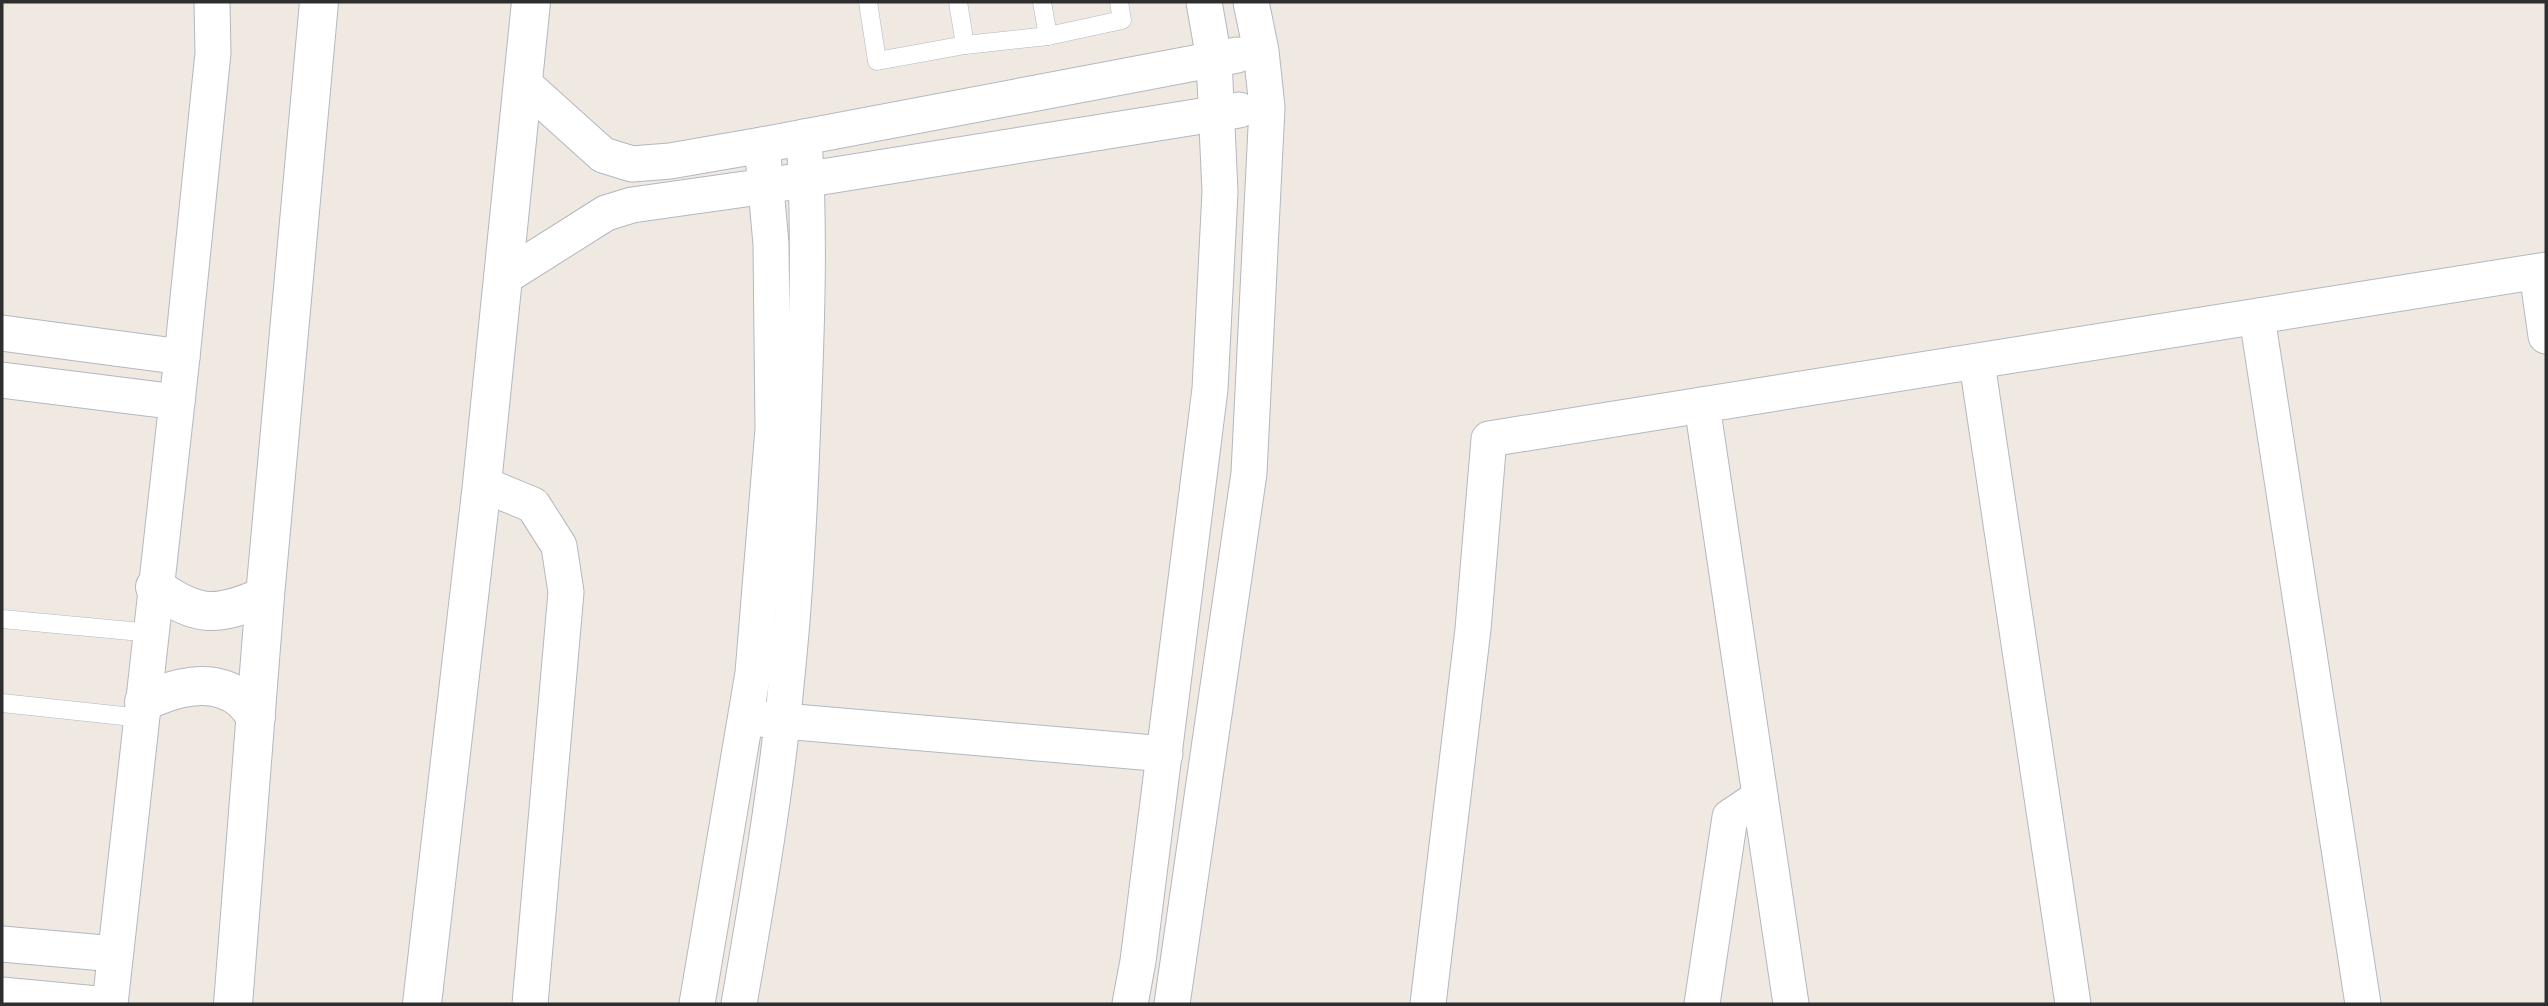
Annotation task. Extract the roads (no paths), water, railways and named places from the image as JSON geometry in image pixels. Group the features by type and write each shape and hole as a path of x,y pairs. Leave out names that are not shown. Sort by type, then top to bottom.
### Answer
{"main road":[{"path":"237,999 265,596 319,2"},
{"path":"422,1004 482,484 531,2"},
{"path":"155,587 175,601 201,612 225,610 265,596"},
{"path":"143,710 168,691 189,687 216,688 240,698 256,716"}],"street":[{"path":"110,1004 213,53 212,2"},
{"path":"1130,1004 1165,754 1210,389 1220,192 1214,59 1204,2"},
{"path":"1172,1004 1250,472 1267,107 1261,51 1251,2"},
{"path":"523,83 603,155 632,164 670,161 762,145 1261,51"},
{"path":"503,278 606,213 632,205 807,180 1217,112 1267,107"},
{"path":"739,1004 764,862 782,722 798,545 807,319 807,180 804,137"},
{"path":"697,1004 753,673 773,429 771,244 762,145"},
{"path":"1428,1004 1473,629 1489,439 2541,271 2546,336"},
{"path":"2257,317 2363,1004"},
{"path":"2,333 182,357"},
{"path":"1977,363 2073,1004"},
{"path":"2,380 177,402"},
{"path":"1702,405 1791,1004"},
{"path":"482,484 533,505 559,545 566,592 530,1004"},
{"path":"745,717 1165,754"},
{"path":"1702,1004 1730,817 1760,797"},
{"path":"2,944 115,954"},
{"path":"2,995 97,1004"}],"lane":[{"path":"868,2 877,61 965,45 1048,36 1122,20 1119,2"},
{"path":"958,2 965,45"},
{"path":"1042,2 1048,36"},
{"path":"2,619 152,633"},
{"path":"2,703 143,710"}]}
